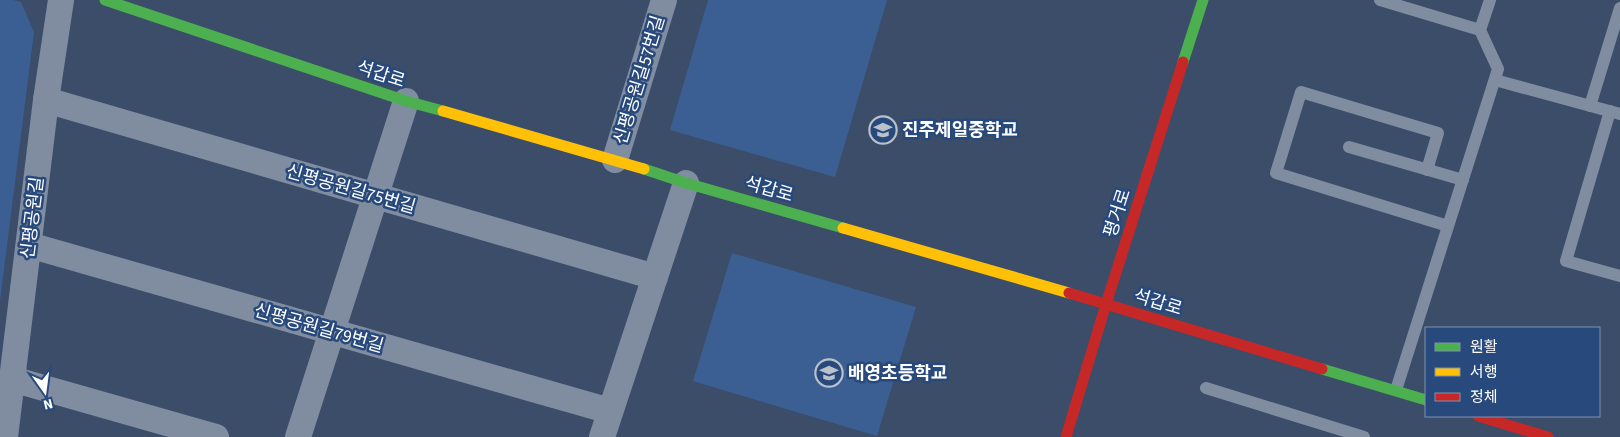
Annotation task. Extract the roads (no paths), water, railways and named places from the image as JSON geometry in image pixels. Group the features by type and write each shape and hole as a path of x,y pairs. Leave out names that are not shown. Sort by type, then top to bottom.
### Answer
{"street":[{"name":"신평공원길","path":"5,437 46,100 62,0"},
{"name":"석갑로","path":"105,0 406,101 615,160 686,183 1106,304 1425,400"},
{"name":"신평공원길57번길","path":"615,160 664,0"},
{"name":"평거로","path":"1066,437 1106,304 1203,0"},
{"name":"신평공원길75번길","path":"46,100 655,277"},
{"path":"298,437 406,101"},
{"path":"602,437 686,183"},
{"name":"신평공원길79번길","path":"29,245 610,411"},
{"path":"12,379 216,437"},
{"path":"1481,417 1548,437"}],"lane":[{"path":"1380,0 1480,30"},
{"path":"1396,390 1498,69 1480,30 1490,0"},
{"path":"1590,106 1620,8"},
{"path":"1495,80 1615,112 1566,261 1620,276"},
{"path":"1427,170 1438,133 1301,92 1276,173 1448,226"},
{"path":"1348,147 1463,180"},
{"path":"1206,388 1364,437"}],"place":[{"name":"진주제일중학교","path":"883,130"},
{"name":"배영초등학교","path":"829,373"}]}
